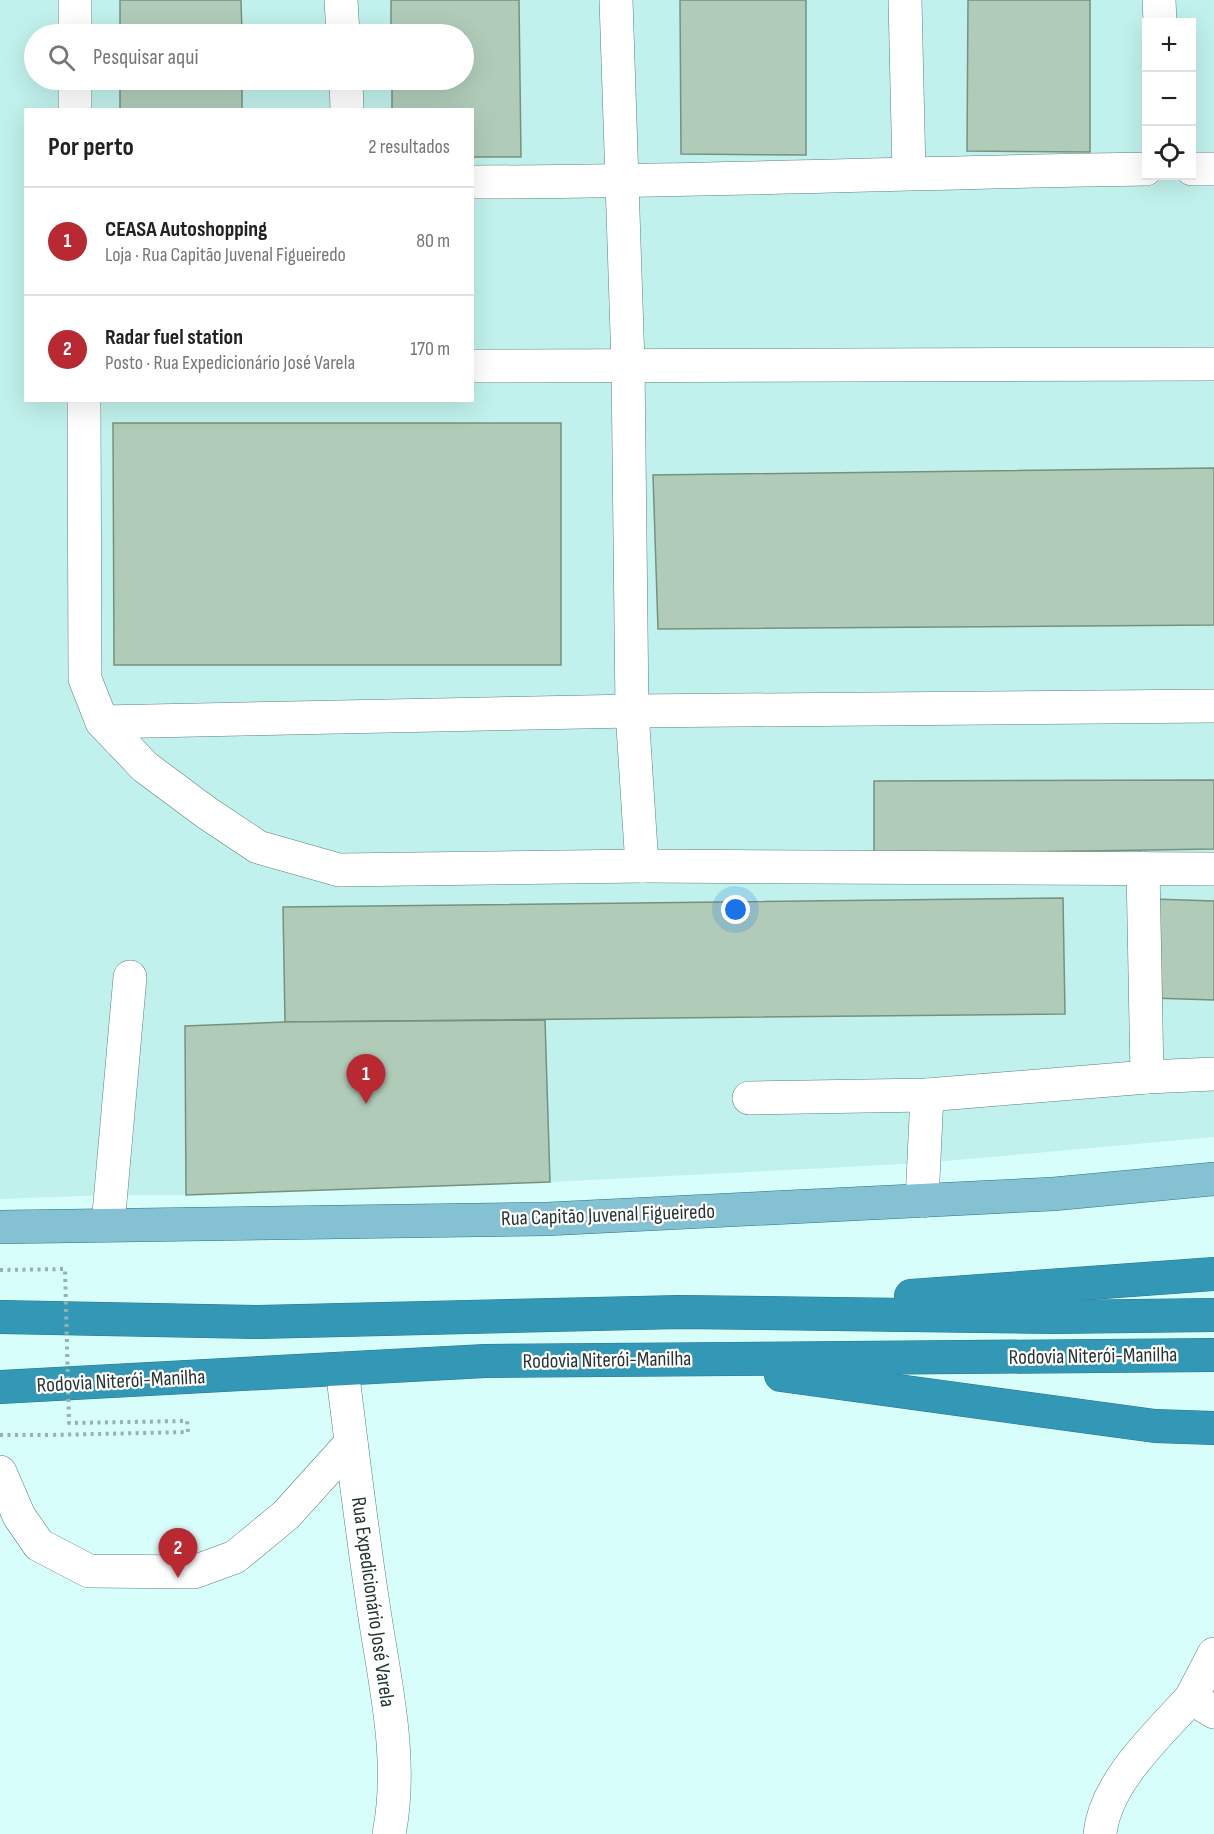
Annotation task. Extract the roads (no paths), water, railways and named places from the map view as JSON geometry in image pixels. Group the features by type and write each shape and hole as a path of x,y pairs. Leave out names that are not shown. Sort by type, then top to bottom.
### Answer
{"highway":[{"path":"680,1312 1214,1274"},
{"name":"Rodovia Niterói-Manilha","path":"0,1317 258,1322 680,1312 1054,1317 1214,1315"},
{"name":"Rodovia Niterói-Manilha","path":"0,1387 485,1361 1214,1355"},
{"path":"666,1360 1155,1426 1214,1428"}],"main road":[{"name":"Rua Capitão Juvenal Figueiredo","path":"0,1227 548,1219 1053,1194 1214,1179"}],"street":[{"path":"75,0 75,24"},
{"path":"341,0 342,24"},
{"path":"616,0 624,182 632,711 642,866"},
{"path":"905,0 909,173"},
{"path":"1159,0 1160,18"},
{"path":"75,90 75,108"},
{"path":"346,90 347,108"},
{"path":"474,182 624,182 1142,168"},
{"path":"1196,169 1214,169"},
{"path":"474,366 1214,364"},
{"path":"84,402 85,679 102,722 145,767 258,847 339,870 642,866 1214,869"},
{"path":"102,722 632,711 1214,706"},
{"path":"1143,868 1147,1077"},
{"path":"108,1226 130,977"},
{"path":"749,1098 927,1095 1147,1077 1214,1074"},
{"path":"922,1201 927,1095"},
{"name":"Rua Expedicionário José Varela","path":"342,1370 366,1561 395,1757 394,1810 389,1834"},
{"path":"0,1472 19,1516 39,1545 89,1571 194,1572 235,1557 286,1515 351,1443"},
{"path":"1101,1834 1102,1821 1118,1783 1149,1745 1203,1705 1214,1654"}],"place":[{"name":"CEASA Autoshopping","path":"366,1104"},
{"name":"Radar fuel station","path":"178,1578"}]}
